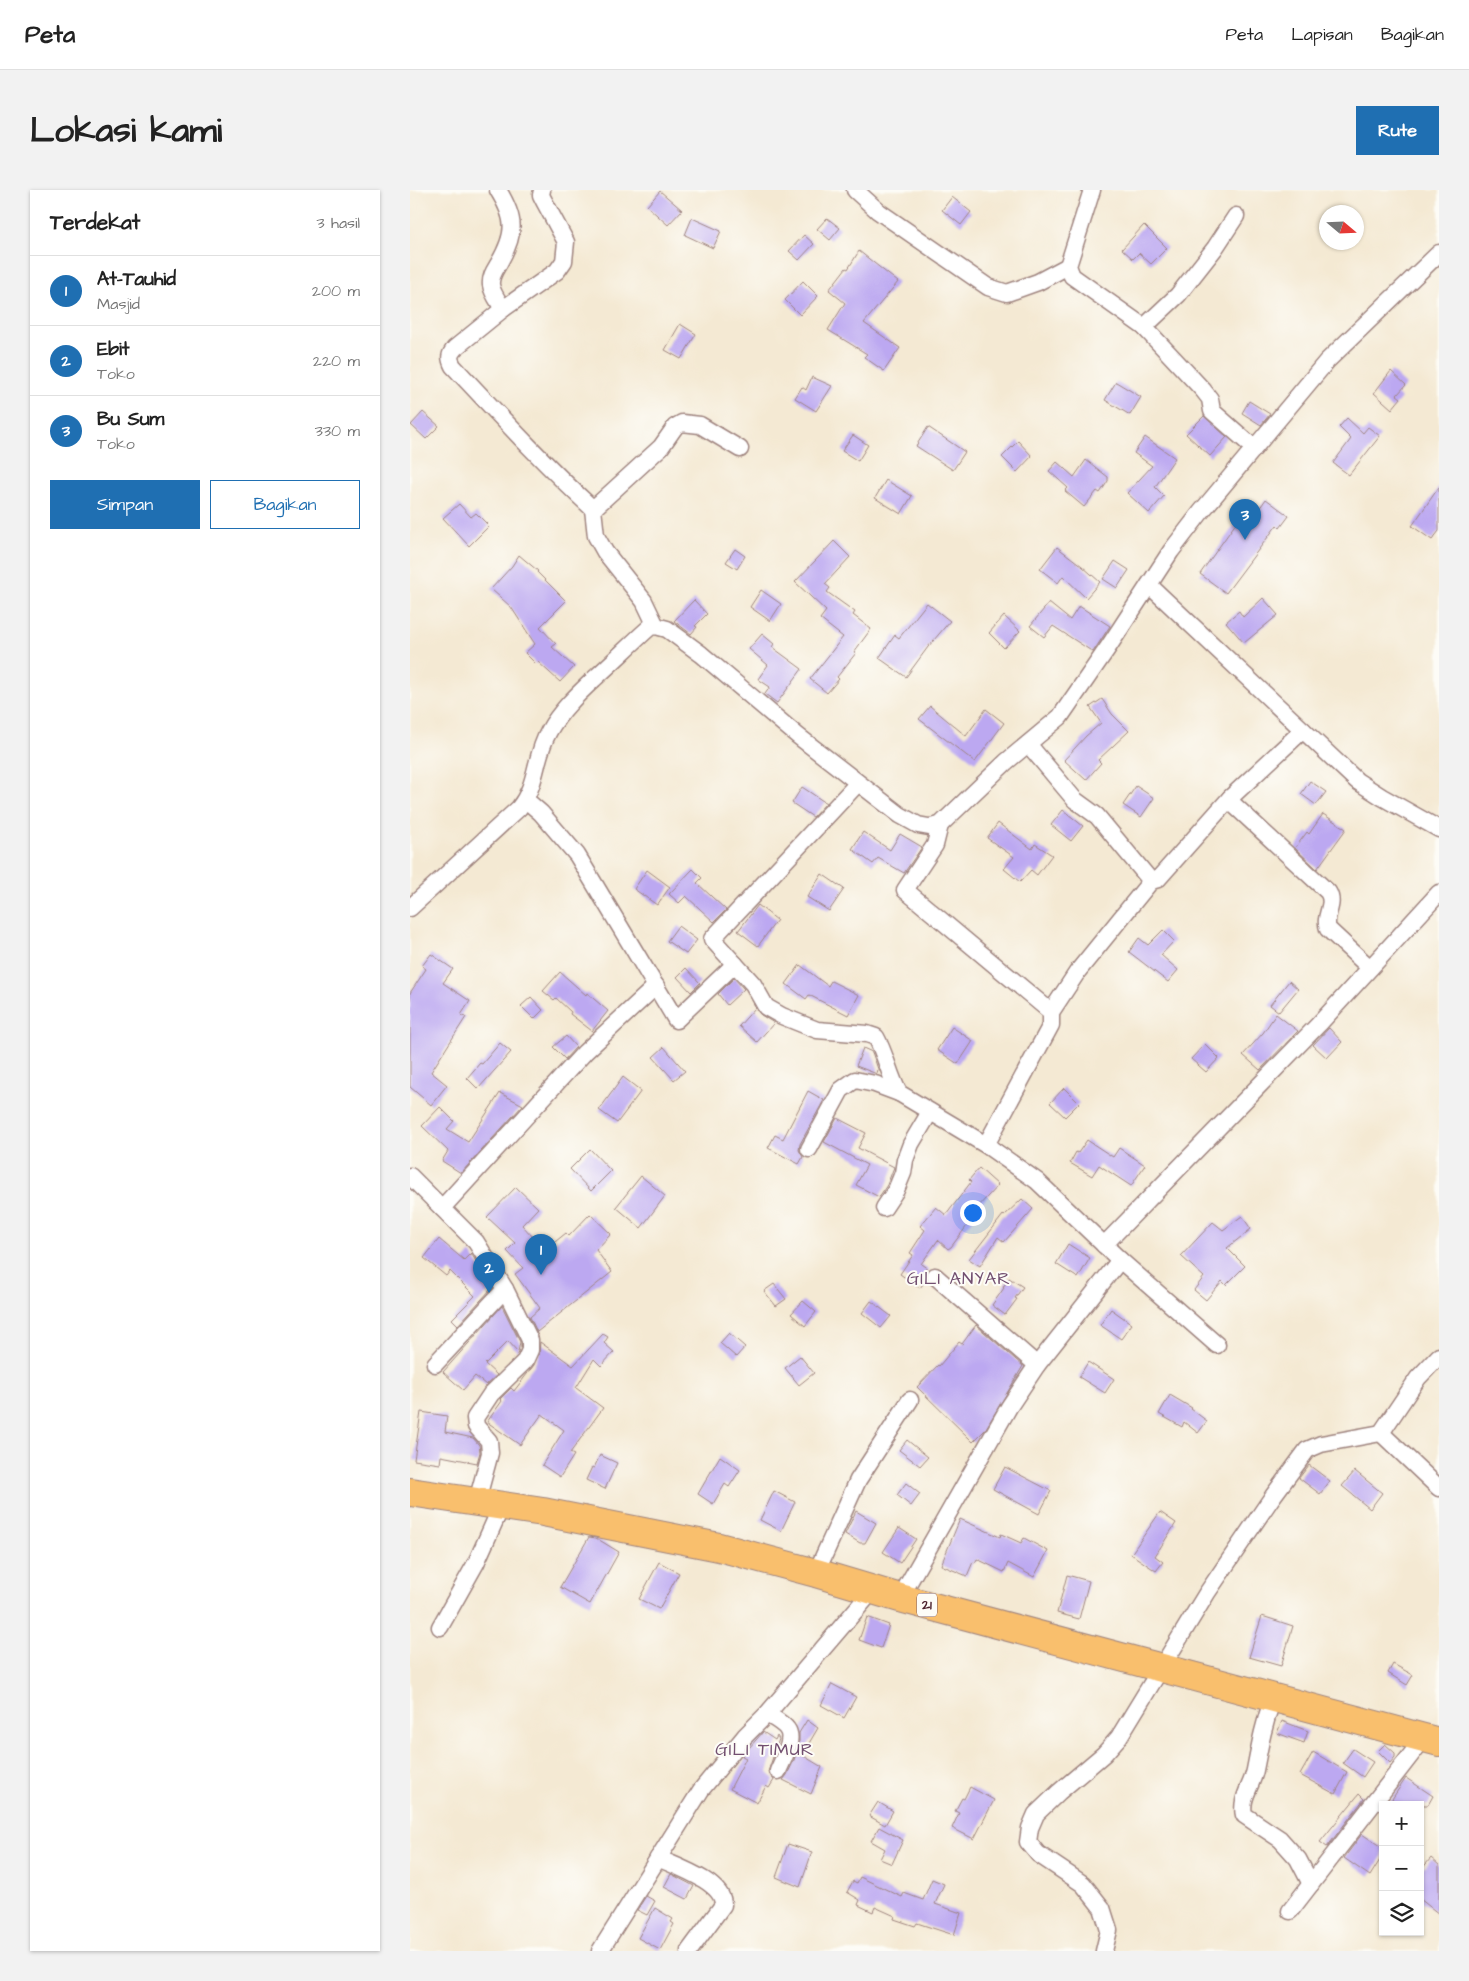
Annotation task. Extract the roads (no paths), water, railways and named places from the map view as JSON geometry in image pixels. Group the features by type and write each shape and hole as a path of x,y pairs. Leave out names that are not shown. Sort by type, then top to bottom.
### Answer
{"highway":[{"name":"21","path":"410,1492 490,1503 702,1544 816,1573 900,1598 1432,1740"}],"street":[{"path":"498,190 510,208 512,226 512,239 492,275 491,282 492,288 503,309"},
{"path":"542,190 541,194 544,202 566,242 564,261 557,272 503,309 455,348 450,354 449,359 453,366 520,438 593,509 596,536 605,552 644,601 656,626"},
{"path":"855,190 878,211 988,287 1007,293 1038,282 1068,266"},
{"path":"1092,190 1068,266 1072,276 1144,327 1203,390 1210,399 1212,411 1254,448"},
{"path":"1144,327 1178,295 1215,248 1236,216"},
{"path":"410,908 526,800 533,783 539,753 549,731 566,706 650,626 667,629 701,654 798,736 900,815 918,825 929,827 940,824 1060,716 1171,550 1254,448 1327,361 1439,253"},
{"path":"593,509 661,447 675,427 682,423 700,425 740,449"},
{"path":"1149,585 1357,780 1382,797 1439,829"},
{"path":"986,1145 1051,1025 1051,1012 1078,971 1151,881 1158,878 1230,798 1304,730"},
{"path":"1028,744 1075,800 1097,816 1151,881"},
{"path":"858,783 712,939 753,984 766,1007 782,1016 817,1030 867,1034 876,1037 888,1061 899,1093"},
{"path":"1230,798 1234,805 1328,892 1332,901 1325,922 1328,929 1370,968"},
{"path":"526,800 542,813 577,855 676,1020 735,964"},
{"path":"940,824 936,845 905,890 1051,1012"},
{"path":"1104,1245 1319,1024 1439,893"},
{"path":"442,1208 585,1052 656,986"},
{"path":"809,1149 841,1090 855,1080 876,1084 899,1093 986,1145 1036,1181 1120,1260 1217,1344"},
{"path":"884,1208 896,1190 911,1144 930,1112"},
{"path":"410,1176 476,1242 505,1289 524,1324 530,1340 530,1350 525,1360 491,1394 476,1418 476,1426 489,1441 490,1503 476,1563 440,1627"},
{"path":"900,1598 1009,1407 1037,1365 1120,1260"},
{"path":"935,1276 1037,1365"},
{"path":"435,1364 505,1289"},
{"path":"1104,1951 1109,1930 1102,1908 1083,1884 1038,1854 1028,1842 1030,1828 1036,1814 1104,1754 1119,1736 1207,1593 1273,1496 1307,1450 1321,1444 1381,1433 1418,1378 1439,1356"},
{"path":"816,1573 858,1480 910,1400"},
{"path":"1381,1433 1439,1488"},
{"path":"600,1951 701,1790 745,1736 768,1714 873,1590"},
{"path":"1273,1698 1260,1736 1255,1770 1245,1796 1243,1811 1244,1815 1280,1839 1298,1859 1310,1884"},
{"path":"768,1714 788,1729 790,1736 788,1747 778,1771"},
{"path":"1290,1911 1310,1884 1432,1740"},
{"path":"658,1858 693,1874 720,1892 723,1899 723,1904 689,1951"}],"place":[{"name":"Bu Sum","path":"1245,540"},
{"name":"At-Tauhid","path":"541,1275"},
{"name":"Ebit","path":"489,1293"}],"district":[{"name":"GILI ANYAR","path":"959,1278"},
{"name":"GILI TIMUR","path":"765,1749"}]}
